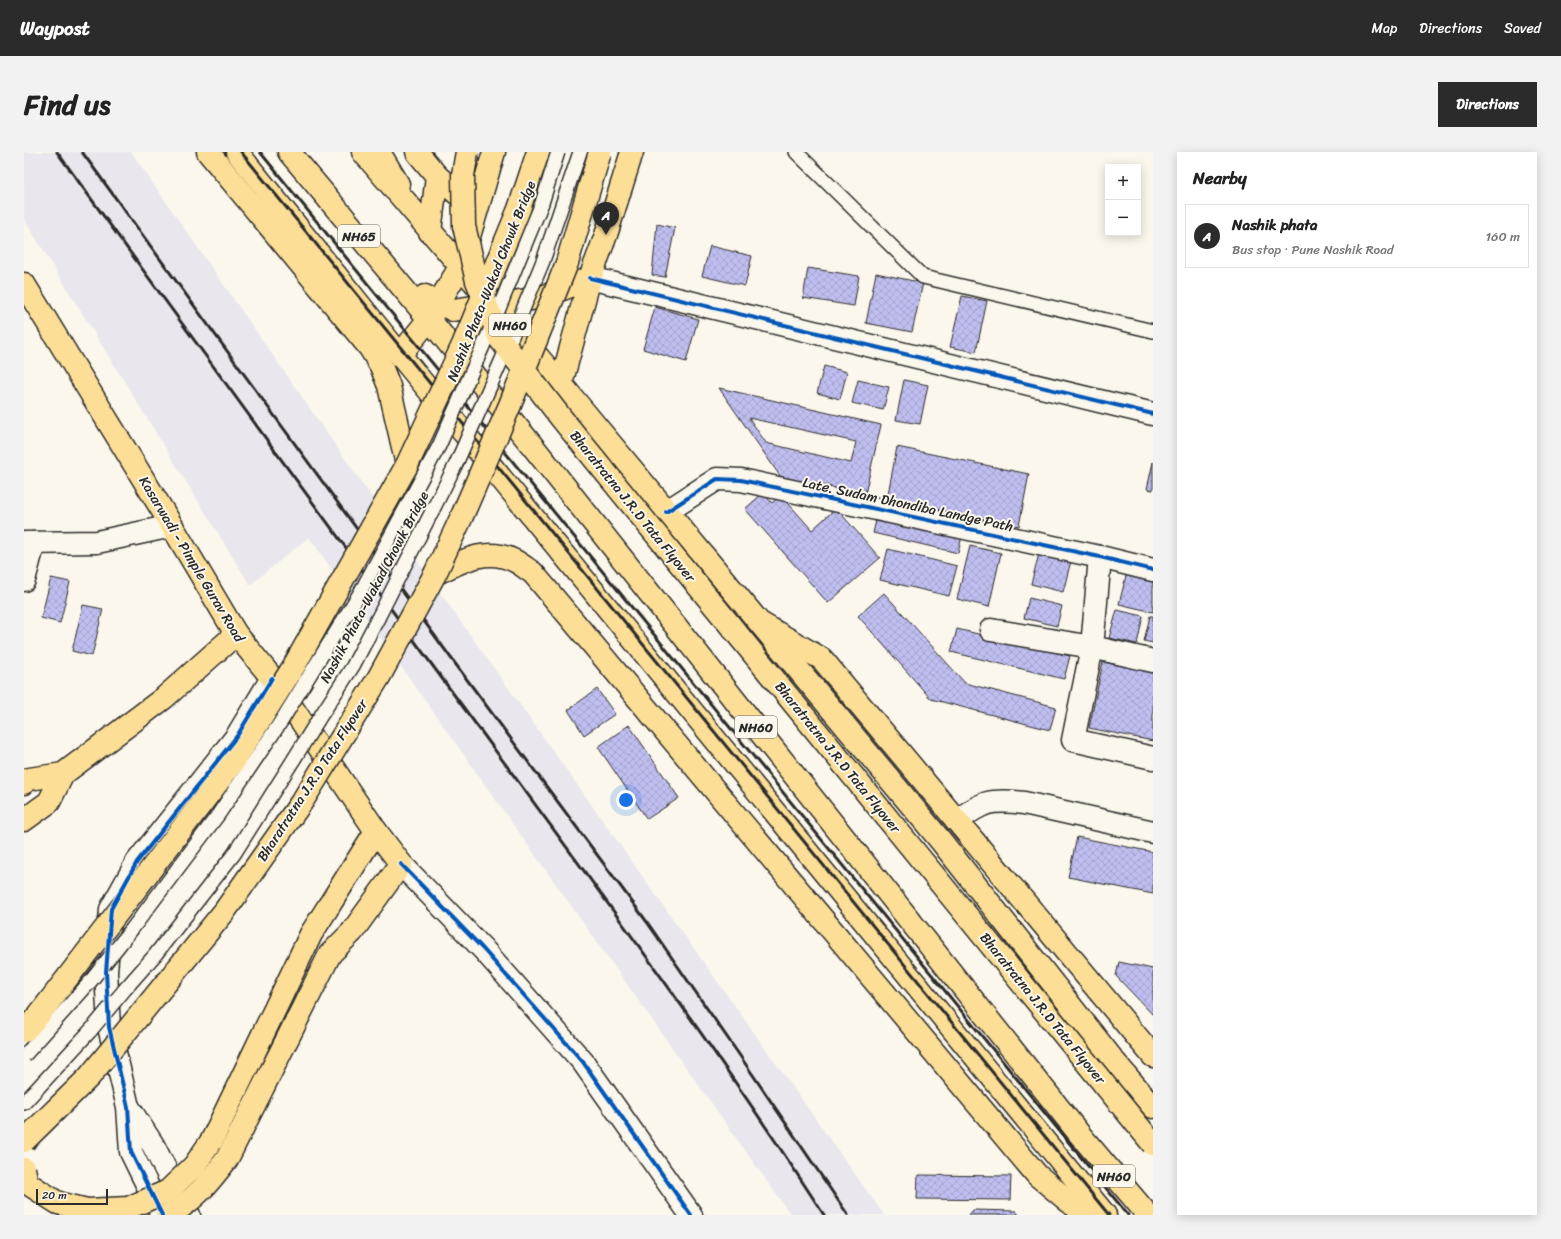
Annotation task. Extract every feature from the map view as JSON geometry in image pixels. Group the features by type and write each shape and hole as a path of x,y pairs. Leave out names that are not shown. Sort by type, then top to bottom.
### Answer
{"main road":[{"path":"208,152 370,348 381,366 389,386 407,465"},
{"path":"237,152 400,355 1104,1215"},
{"name":"NH65","path":"289,152 397,281 434,311"},
{"path":"363,152 460,266"},
{"path":"379,152 425,226"},
{"path":"417,152 436,176 476,210"},
{"name":"Bharatratna J.R.D Tata Flyover","path":"467,152 463,175 464,226 477,281 500,339 562,419 1153,1144"},
{"path":"400,355 434,311 460,266 494,152"},
{"path":"24,1031 43,1010 234,761 294,666 407,465 463,345 518,208 538,152"},
{"name":"Bharatratna J.R.D Tata Flyover","path":"24,1144 89,1077 224,912 303,800 379,677 435,574 504,419 567,263 600,152"},
{"path":"561,384 590,278 606,235 632,152"},
{"path":"425,226 436,176"},
{"name":"NH60","path":"460,266 561,384 941,841 1114,1062 1153,1107"},
{"path":"434,311 514,302 543,296 590,278"},
{"name":"Kasarwadi - Pimple Gurav Road","path":"24,284 172,526 236,634 272,678 376,831 401,864"},
{"name":"NH60","path":"434,311 1081,1136 1148,1215"},
{"path":"435,574 466,559 482,556 501,556 515,561 533,573 975,1099 1037,1175 1085,1215"},
{"path":"759,623 822,659 957,821 1144,1035 1153,1056"},
{"path":"24,783 29,779 62,774 164,698 236,634"},
{"path":"24,820 49,802 62,774"},
{"path":"24,1169 27,1183 58,1203 87,1210 128,1208 168,1191 194,1166 212,1140 311,934 376,831"},
{"path":"167,1215 180,1209 208,1184 227,1159 330,954 352,932 401,864"}],"street":[{"path":"590,278 1153,414"},
{"name":"Late. Sudam Dhondiba Landge Path","path":"666,512 717,479 741,480 1100,557 1153,570"},
{"path":"24,580 29,543 97,542 172,526"},
{"path":"1100,557 1092,647 1073,740 1153,758"},
{"path":"991,630 1092,647 1153,660"},
{"path":"162,1215 131,1152 128,1108 109,1027 106,972 111,909 137,862 237,736 272,678"},
{"path":"957,821 975,807 990,802 1006,801 1024,803 1153,832"},
{"path":"401,864 483,949 583,1062 691,1215"},
{"path":"128,1108 153,1145 189,1215"}],"lane":[{"name":"Nashik Phata-Wakad Chowk Bridge","path":"24,1056 90,982 218,815 282,720 360,593 439,446 491,328 536,217 558,152"},
{"name":"Nashik Phata-Wakad Chowk Bridge","path":"24,1103 91,1030 155,955 234,854 353,666 456,464 542,261 580,152"},
{"path":"796,152 923,277 1153,332"}],"shaded area":[{"path":"24,152 131,152 366,489 884,1215 791,1215 309,537 250,585 24,219"}],"building":[{"path":"657,224 675,228 665,277 652,275"},
{"path":"710,246 752,256 745,286 702,276"},
{"path":"808,268 859,276 854,306 803,298"},
{"path":"876,273 923,283 912,332 866,323"},
{"path":"962,296 987,301 976,352 950,347"},
{"path":"655,307 698,319 686,362 643,349"},
{"path":"824,366 847,372 840,399 817,393"},
{"path":"858,380 889,387 883,410 852,403"},
{"path":"904,380 928,385 920,424 896,420"},
{"path":"719,388 881,425 864,498 780,476","holes":["749,418 856,442 851,463 766,443"]},
{"path":"897,447 1029,474 1019,526 887,499"},
{"path":"1153,462 1153,490 1147,489"},
{"path":"763,493 772,503 781,495 812,530 836,508 880,558 828,603 745,509"},
{"path":"878,512 963,532 958,553 873,533"},
{"path":"970,546 1001,553 989,607 957,599"},
{"path":"888,549 957,566 949,596 880,580"},
{"path":"1040,550 1072,557 1063,592 1031,584"},
{"path":"1127,572 1153,578 1153,612 1119,604"},
{"path":"51,578 70,582 60,623 41,618"},
{"path":"884,593 965,683 1056,707 1050,730 931,699 858,616"},
{"path":"1029,598 1062,606 1057,626 1024,618"},
{"path":"83,605 103,609 92,656 72,651"},
{"path":"1117,610 1143,616 1137,644 1109,638"},
{"path":"1150,616 1153,616 1153,643 1144,641"},
{"path":"957,629 1070,656 1064,679 951,652"},
{"path":"1103,662 1153,672 1153,741 1089,728"},
{"path":"597,689 615,714 584,735 568,710"},
{"path":"629,725 679,798 647,819 598,747"},
{"path":"1077,837 1153,852 1153,894 1068,877"},
{"path":"1119,962 1153,969 1153,1015 1116,976"},
{"path":"918,1175 1011,1176 1010,1200 917,1199"},
{"path":"973,1210 1016,1211 1019,1215 969,1215"}],"railway":[{"path":"57,152 342,543 636,941 732,1077 824,1215"},
{"path":"82,152 451,658 647,922 848,1215"},
{"path":"241,152 1109,1215"},
{"path":"260,152 1128,1215"}],"cycle path":[{"path":"590,278 1153,414"},
{"path":"666,512 717,479 741,480 1100,557 1153,570"},
{"path":"162,1215 131,1152 128,1107 109,1027 106,972 111,909 137,862 237,736 272,678"},
{"path":"401,864 483,949 583,1062 691,1215"}],"place":[{"name":"Nashik phata","path":"606,235"}]}
